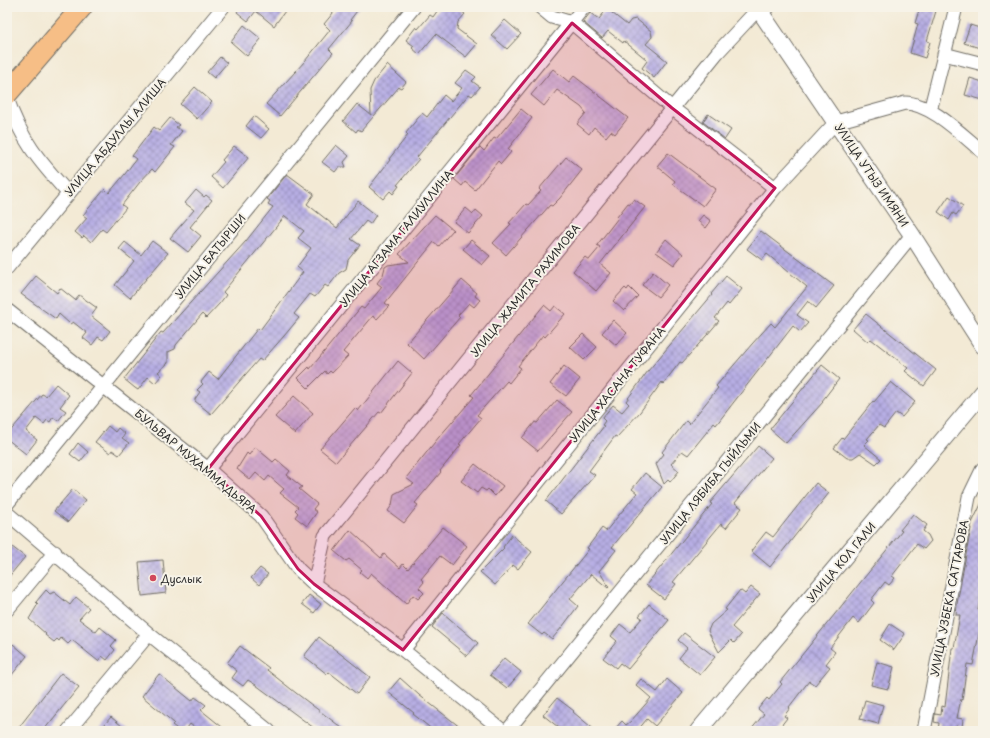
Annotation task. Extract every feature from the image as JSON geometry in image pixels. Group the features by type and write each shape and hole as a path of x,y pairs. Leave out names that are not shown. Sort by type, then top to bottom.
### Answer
{"main road":[{"path":"7,94 82,7"}],"street":[{"name":"УЛИЦА АБДУЛЛЫ АЛИША","path":"7,268 224,7"},
{"name":"УЛИЦА БАТЫРШИ","path":"7,504 414,7"},
{"path":"540,7 552,16 572,23 672,108 775,188"},
{"name":"УЛИЦА АГЗАМА ГАЛИУЛЛИНА","path":"208,469 584,7"},
{"path":"930,111 956,7"},
{"name":"УЛИЦА ЖАМИТА РАХИМОВА","path":"314,584 325,536 717,53 763,10"},
{"name":"УЛИЦА УТЫЗ ИМЯНИ","path":"763,10 912,235 983,346"},
{"path":"944,54 983,64"},
{"path":"7,98 15,122 28,146 45,168 68,193"},
{"path":"836,122 905,103 912,103 930,111 983,152"},
{"name":"УЛИЦА ХАСАНА ТУФАНА","path":"403,650 775,188 836,122"},
{"name":"УЛИЦА ЛЯБИБА ГЫЙЛЬМИ","path":"507,731 912,235"},
{"name":"БУЛЬВАР МУХАММАДЬЯРА","path":"7,310 104,385 208,469 261,516 298,569 314,584 403,650 502,731"},
{"name":"УЛИЦА КОЛ ГАЛИ","path":"698,731 983,392"},
{"name":"УЛИЦА УЗБЕКА САТТАРОВА","path":"924,731 969,497 983,468"},
{"path":"7,513 55,552 149,634 269,731"},
{"path":"7,610 55,552"},
{"path":"68,731 149,634"}],"highlighted area":[{"path":"572,23 672,108 775,188 403,650 314,584 298,569 261,516 208,469"}],"building":[{"path":"240,7 288,7 274,26 256,11 248,21 237,12"},
{"path":"338,7 360,7 350,20 352,21 329,49 333,53 280,116 266,104 305,61 330,30 324,24"},
{"path":"440,7 456,7 465,14 458,22 457,29 477,44 466,57 436,34 419,54 412,48 414,46 406,40 416,27 418,29 430,15 433,17"},
{"path":"920,7 936,11 927,41 930,42 925,58 910,53 918,24 915,23"},
{"path":"607,9 627,25 631,20 636,19 651,31 652,37 646,44 667,61 654,78 642,68 647,61 646,59 624,41 623,43 608,31 602,38 583,22 590,13 599,19"},
{"path":"505,20 521,34 507,49 491,35"},
{"path":"244,25 261,39 247,56 231,42"},
{"path":"970,25 983,29 983,49 964,43"},
{"path":"220,57 227,63 214,78 207,72"},
{"path":"387,65 406,82 401,88 399,87 361,131 358,129 356,132 343,121 357,104 371,115 370,90 374,81"},
{"path":"553,69 569,82 574,76 628,118 615,134 611,131 606,137 594,127 589,134 577,124 586,113 581,107 557,90 544,106 531,95"},
{"path":"466,70 476,77 472,81 480,87 472,96 469,94 417,157 419,159 397,185 399,186 393,194 390,191 383,199 369,187 408,135 406,133 422,113 427,117 444,95 451,101 462,88 455,83"},
{"path":"970,78 983,82 983,100 965,95"},
{"path":"195,87 212,102 197,119 180,104"},
{"path":"521,109 532,118 508,149 511,152 501,164 498,161 475,190 465,182 462,186 454,179 480,147 484,151"},
{"path":"708,114 731,130 725,139 703,122"},
{"path":"254,116 269,129 261,138 246,126"},
{"path":"170,118 179,125 176,127 182,131 171,145 175,147 155,172 152,169 140,182 122,205 126,208 106,232 102,229 91,242 84,236 82,238 75,232 87,218 83,215 105,189 109,193 125,174 136,159 132,156 154,127 159,131"},
{"path":"336,145 349,156 344,162 346,167 339,167 335,172 322,162"},
{"path":"234,146 249,157 223,188 211,177 224,162 222,160"},
{"path":"668,153 716,189 703,206 673,184 675,181 657,166"},
{"path":"566,157 582,170 560,198 552,206 550,205 506,255 493,243 511,224 509,223 526,204 528,205 541,191 539,189"},
{"path":"287,174 314,194 307,204 337,228 358,201 376,215 370,224 366,221 351,239 360,245 348,260 346,269 339,273 328,287 325,285 315,297 310,294 294,314 299,318 262,361 259,359 211,414 195,401 200,392 197,390 203,384 201,382 209,372 218,379 258,328 260,330 303,272 297,267 311,248 298,238 304,231 285,216 223,292 226,295 220,303 206,318 202,314 176,345 175,349 168,352 168,363 158,372 162,375 155,383 148,377 138,390 135,388 124,379 161,332 163,333 246,241 273,207 268,204 270,201 267,199"},
{"path":"196,190 204,197 206,195 212,200 190,227 201,236 188,252 170,238 194,210 185,203"},
{"path":"949,196 963,206 956,215 953,213 949,220 938,212"},
{"path":"634,199 645,207 600,264 611,273 596,291 573,271 585,257 589,260 600,247 597,245 618,218 617,217 628,203 630,204"},
{"path":"466,208 473,214 476,210 483,216 468,233 454,222"},
{"path":"435,215 453,230 439,246 434,242 385,303 389,306 377,319 373,316 343,352 348,356 332,373 330,371 327,374 325,371 308,388 298,378 309,367 310,369 361,307 364,309 382,287 377,283 383,275 385,267 388,265 409,262 399,254"},
{"path":"703,215 711,221 706,228 698,221"},
{"path":"761,231 834,286 816,308 808,301 797,315 808,323 800,332 793,326 716,425 714,423 688,455 682,451 671,464 679,471 670,482 668,480 664,484 656,464 664,454 662,452 686,421 689,424 718,388 716,386 752,344 771,323 775,327 807,287 767,254 762,260 747,249"},
{"path":"666,239 683,254 674,265 656,252"},
{"path":"471,240 490,256 482,265 463,249"},
{"path":"152,241 168,253 130,298 115,285 134,261 119,249 125,242 141,255"},
{"path":"653,272 668,285 658,297 642,285"},
{"path":"36,276 57,293 60,288 75,300 79,295 97,308 91,316 110,331 103,340 98,337 92,345 83,338 87,333 73,322 70,324 59,314 56,319 21,294"},
{"path":"726,276 742,289 729,305 727,303 715,318 719,321 707,335 682,363 680,362 663,384 662,382 640,412 617,437 615,436 589,471 595,475 561,514 546,501 604,426 602,425 605,421 602,418 613,405 622,412 629,404 626,401 648,371 712,295 711,294"},
{"path":"462,280 477,293 475,296 480,300 474,307 469,303 458,315 460,317 424,359 407,343"},
{"path":"629,287 638,296 624,311 613,301 625,288 627,290"},
{"path":"544,305 551,311 555,306 565,314 545,337 543,335 518,366 521,368 509,383 507,381 477,415 481,418 459,444 461,445 440,471 441,472 415,503 418,505 404,523 388,511 392,505 394,494 414,484 406,478 474,397 471,395"},
{"path":"866,314 936,370 924,386 905,371 908,368 871,339 868,342 853,329"},
{"path":"613,320 627,333 616,345 602,333"},
{"path":"583,334 597,347 584,360 570,347"},
{"path":"398,361 412,373 381,413 379,412 336,462 320,449 355,408 358,411"},
{"path":"822,365 839,379 822,401 823,402 786,443 770,429"},
{"path":"564,366 580,379 566,396 550,384"},
{"path":"891,382 915,402 902,417 896,413 884,428 879,425 867,439 869,440 864,445 881,459 876,464 860,453 853,458 847,458 834,448 873,401 874,402"},
{"path":"56,384 69,395 60,407 66,411 58,421 53,417 50,422 47,420 44,424 36,418 26,431 37,440 26,454 7,439 7,435 42,394 46,396"},
{"path":"294,396 313,413 295,434 275,417"},
{"path":"557,400 572,412 538,451 522,438 535,422 537,423"},
{"path":"108,426 115,432 118,428 125,434 122,438 129,443 119,455 112,450 110,453 95,442"},
{"path":"78,443 88,452 80,462 70,454"},
{"path":"758,446 772,458 735,503 742,508 726,528 721,524 673,582 676,584 664,599 646,585 712,504 710,503"},
{"path":"255,447 273,462 276,459 290,471 287,475 302,487 299,489 317,504 313,509 317,512 307,526 295,517 298,513 295,510 298,507 280,493 284,489 269,476 265,481 256,473 250,480 237,469 247,453 249,455"},
{"path":"475,464 503,486 495,496 488,489 486,491 481,488 477,493 461,481"},
{"path":"645,473 662,487 612,547 616,550 599,571 609,587 608,588 591,574 570,599 578,606 563,626 552,639 544,633 542,635 528,624 589,549 587,548 602,528 606,531 637,493 632,489"},
{"path":"816,483 829,493 770,567 751,551 766,532 773,537"},
{"path":"73,489 86,500 68,522 54,511"},
{"path":"983,500 983,586 978,609 983,610 983,613 973,665 967,664 962,700 961,699 957,718 963,719 962,727 956,726 955,731 938,731 939,723 934,722 935,714 941,715 942,706 945,707 952,648 954,648 960,615 956,615 957,604 972,523"},
{"path":"913,514 927,525 923,531 928,535 931,541 924,549 917,544 892,576 895,578 889,585 885,582 871,600 874,603 859,623 853,618 830,648 835,652 826,664 830,667 815,685 809,681 789,707 790,708 784,716 787,718 777,731 750,731 764,714 758,709 767,698 769,700 782,684 780,682 902,531 900,530"},
{"path":"443,527 467,546 452,565 440,556 421,579 424,582 419,588 424,593 418,599 413,595 406,604 371,573 367,578 360,572 362,570 349,559 346,561 334,551 350,530 381,558 384,554 400,568 403,564 408,569"},
{"path":"512,535 532,552 518,569 513,565 495,585 480,572 504,548 503,547"},
{"path":"11,546 25,557 7,579 7,551"},
{"name":"Дуслык","path":"163,560 166,593 142,596 139,562"},
{"path":"260,568 268,574 259,585 251,578"},
{"path":"751,587 760,594 732,627 741,635 734,643 731,640 719,652 708,631 711,624 727,610 725,609 740,590 745,594"},
{"path":"46,590 50,594 54,592 70,605 76,597 89,608 79,619 96,632 100,627 116,640 111,646 115,650 107,660 102,656 98,661 72,640 68,644 61,638 59,641 57,639 54,642 29,619 38,604 36,602"},
{"path":"309,595 321,604 314,613 302,604"},
{"path":"649,604 669,620 628,669 620,663 616,668 603,658 617,641 611,636 620,624 630,632 642,618 639,616"},
{"path":"443,613 478,643 467,656 432,627"},
{"path":"890,624 905,634 894,650 880,640"},
{"path":"684,633 715,657 700,675 679,658 687,648 678,640"},
{"path":"319,637 370,677 357,694 329,672 327,674 304,656"},
{"path":"13,644 27,656 7,681 7,652"},
{"path":"240,646 269,668 267,670 346,731 318,731 248,680 243,686 232,678 237,671 227,663"},
{"path":"504,658 521,672 507,688 490,675"},
{"path":"877,662 894,667 888,689 871,685"},
{"path":"61,673 79,687 43,731 16,731"},
{"path":"159,674 192,701 195,697 206,705 201,710 227,731 199,731 190,724 185,731 180,731 172,725 174,723 142,696"},
{"path":"400,678 465,731 434,731 413,714 414,713 388,692"},
{"path":"641,679 657,692 667,679 683,693 655,726 647,719 637,731 613,731 622,721 626,725 631,721 651,698 636,685"},
{"path":"557,698 596,731 563,731 543,715"},
{"path":"865,700 883,705 878,724 860,719"},
{"path":"111,717 128,731 99,731"}],"place":[{"name":"Дуслык","path":"153,578"}]}
